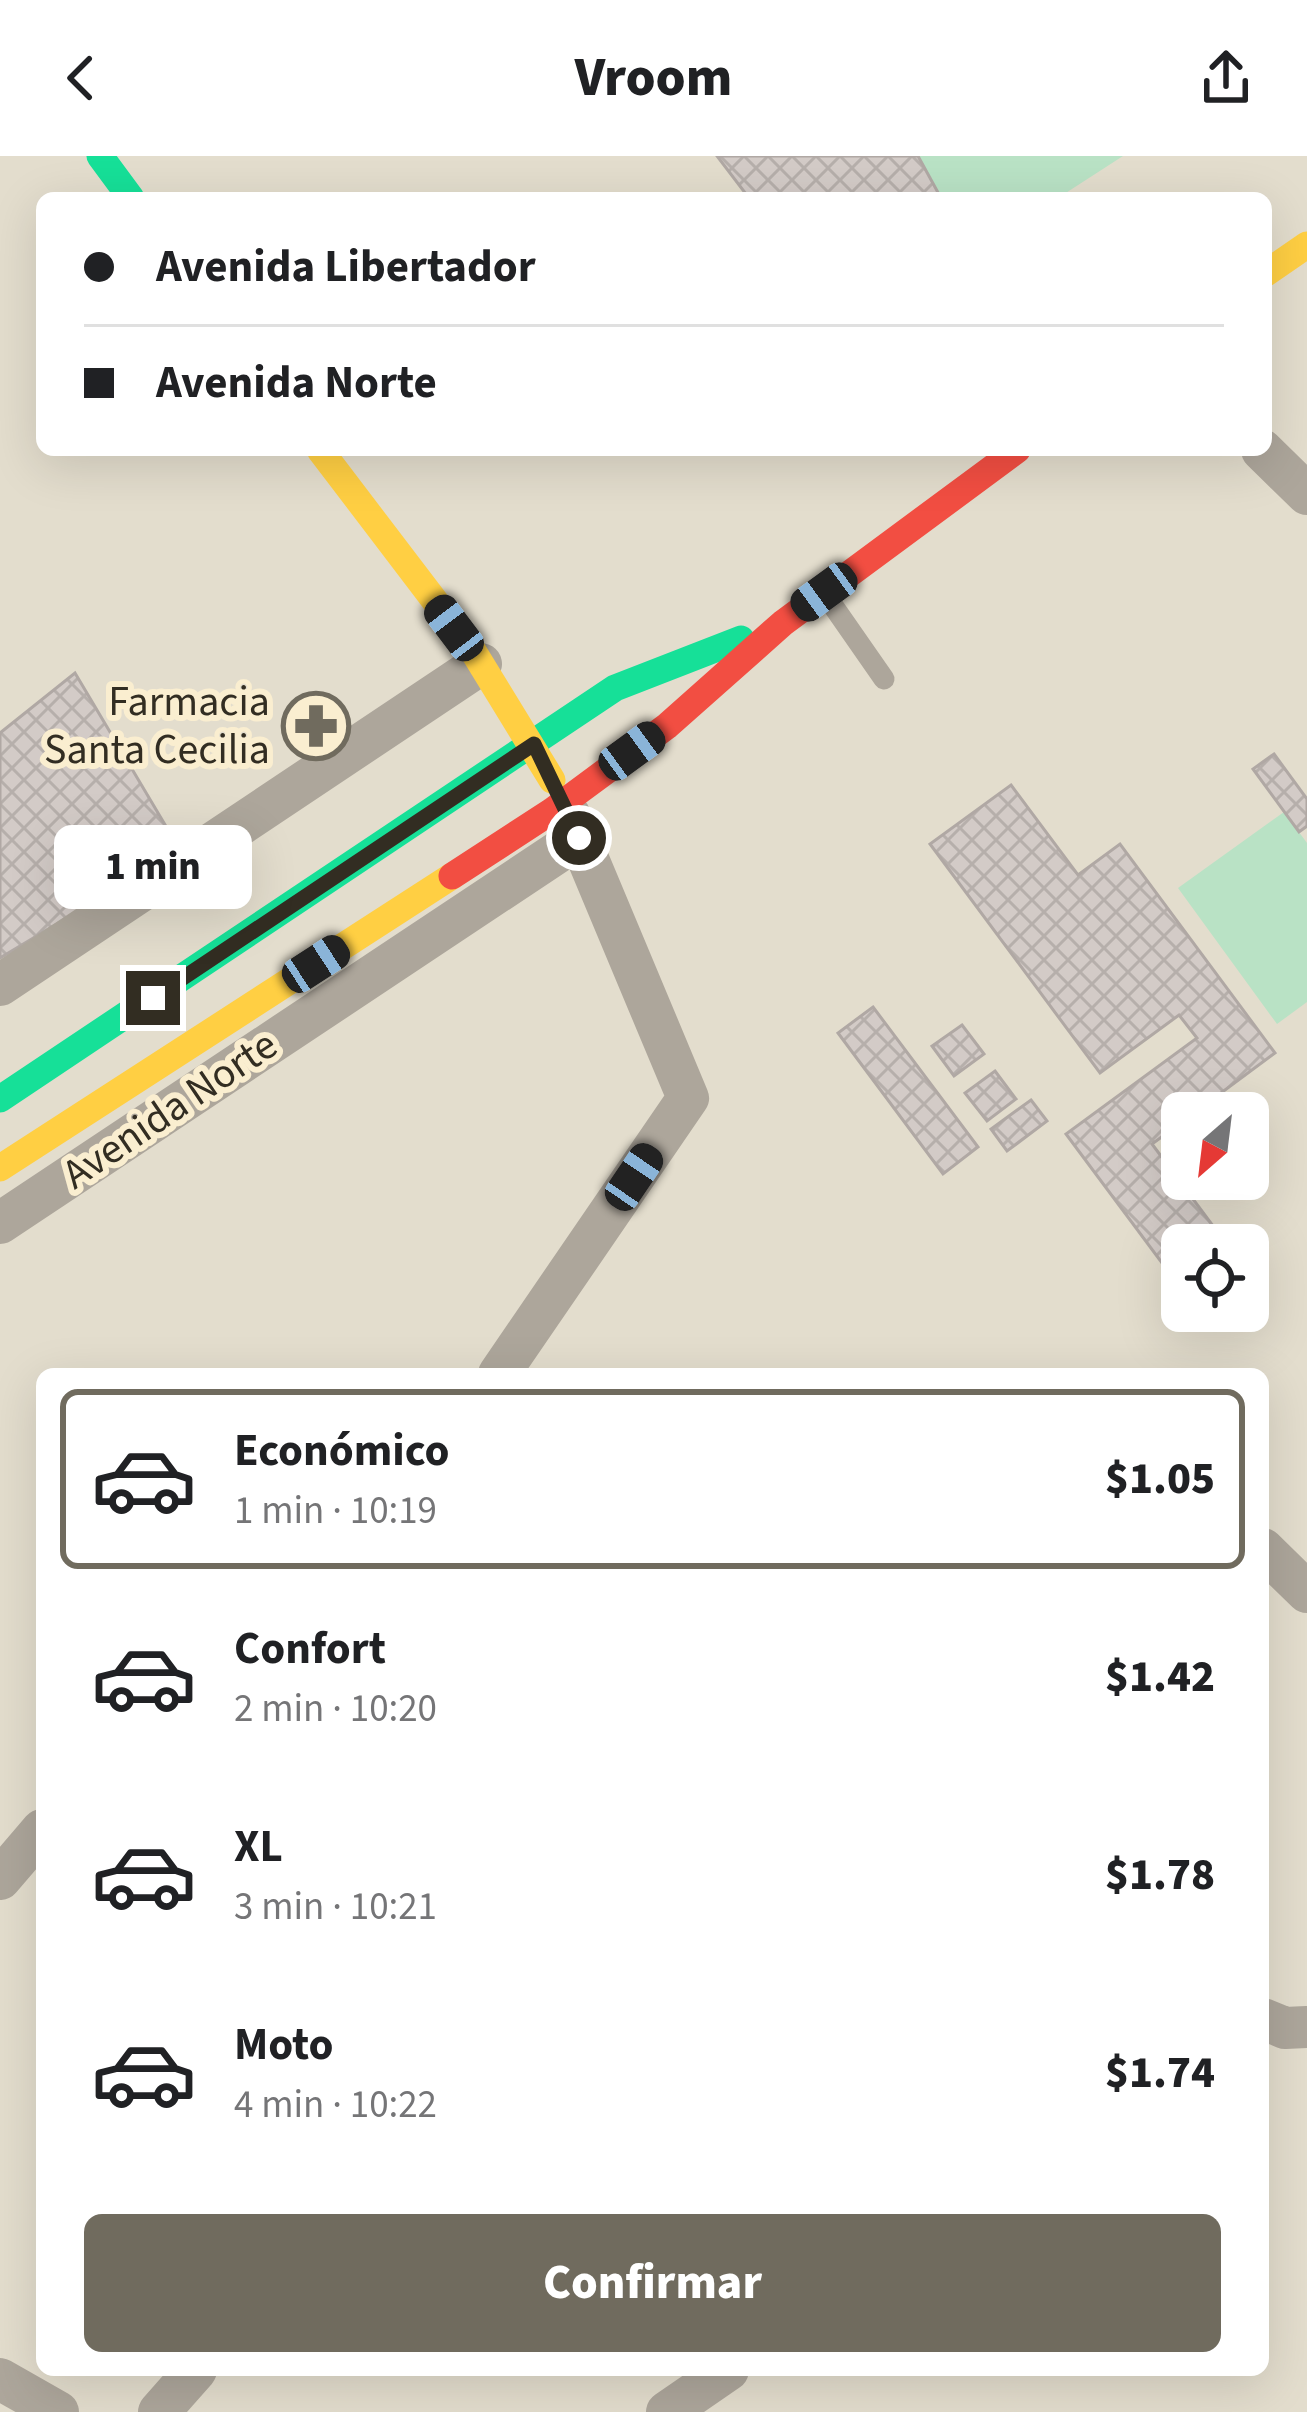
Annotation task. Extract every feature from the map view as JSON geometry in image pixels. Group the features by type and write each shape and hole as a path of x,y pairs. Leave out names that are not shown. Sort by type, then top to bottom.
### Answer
{"main road":[{"path":"100,156 127,192"},
{"path":"1272,269 1307,245"},
{"path":"325,456 481,664 534,744 571,820"},
{"name":"Avenida Norte","path":"0,1168 571,820 783,622 1009,456"},
{"name":"Avenida Norte","path":"0,1100 615,688 783,622"}],"street":[{"path":"1268,456 1307,494"},
{"path":"0,985 481,664"},
{"path":"503,1368 688,1098 571,820"},
{"name":"Avenida Norte","path":"0,1223 571,820"},
{"path":"1269,1555 1307,1592"},
{"path":"0,1879 36,1837"},
{"path":"1269,2021 1285,2028 1307,2027"},
{"path":"159,2412 191,2376"},
{"path":"667,2412 719,2376"},
{"path":"0,2380 58,2412"}],"lane":[{"path":"824,592 884,679"}],"green space":[{"path":"918,156 1123,156 1067,192 938,192"},
{"path":"1284,812 1307,843 1307,1002 1277,1024 1178,888"}],"building":[{"path":"717,156 918,156 938,192 744,192"},
{"path":"75,673 180,850 0,958 0,733"},
{"path":"1274,754 1307,799 1307,826 1299,832 1253,769"},
{"path":"1011,785 1078,875 1120,844 1275,1053 1222,1092 1161,1092 1161,1137 1152,1144 1161,1156 1161,1200 1194,1200 1212,1224 1161,1224 1161,1262 1066,1134 1197,1038 1179,1015 1100,1073 930,844"},
{"path":"873,1007 978,1147 943,1174 838,1033"},
{"path":"962,1025 984,1054 954,1076 932,1046"},
{"path":"995,1071 1016,1099 987,1121 965,1093"},
{"path":"1031,1100 1047,1121 1007,1151 991,1129"}],"traffic: fast":[{"path":"100,156 127,192"},
{"path":"0,1099 615,688 741,639"}],"traffic: slow":[{"path":"1272,269 1307,245"},
{"path":"325,456 473,651 552,780"},
{"path":"0,1168 452,876"}],"traffic: jam":[{"path":"452,876 552,811 667,726 783,623 1009,456"}],"place":[{"name":"Farmacia Santa Cecilia","path":"316,726"}],"route":[{"path":"153,998 534,744 579,838"}]}
